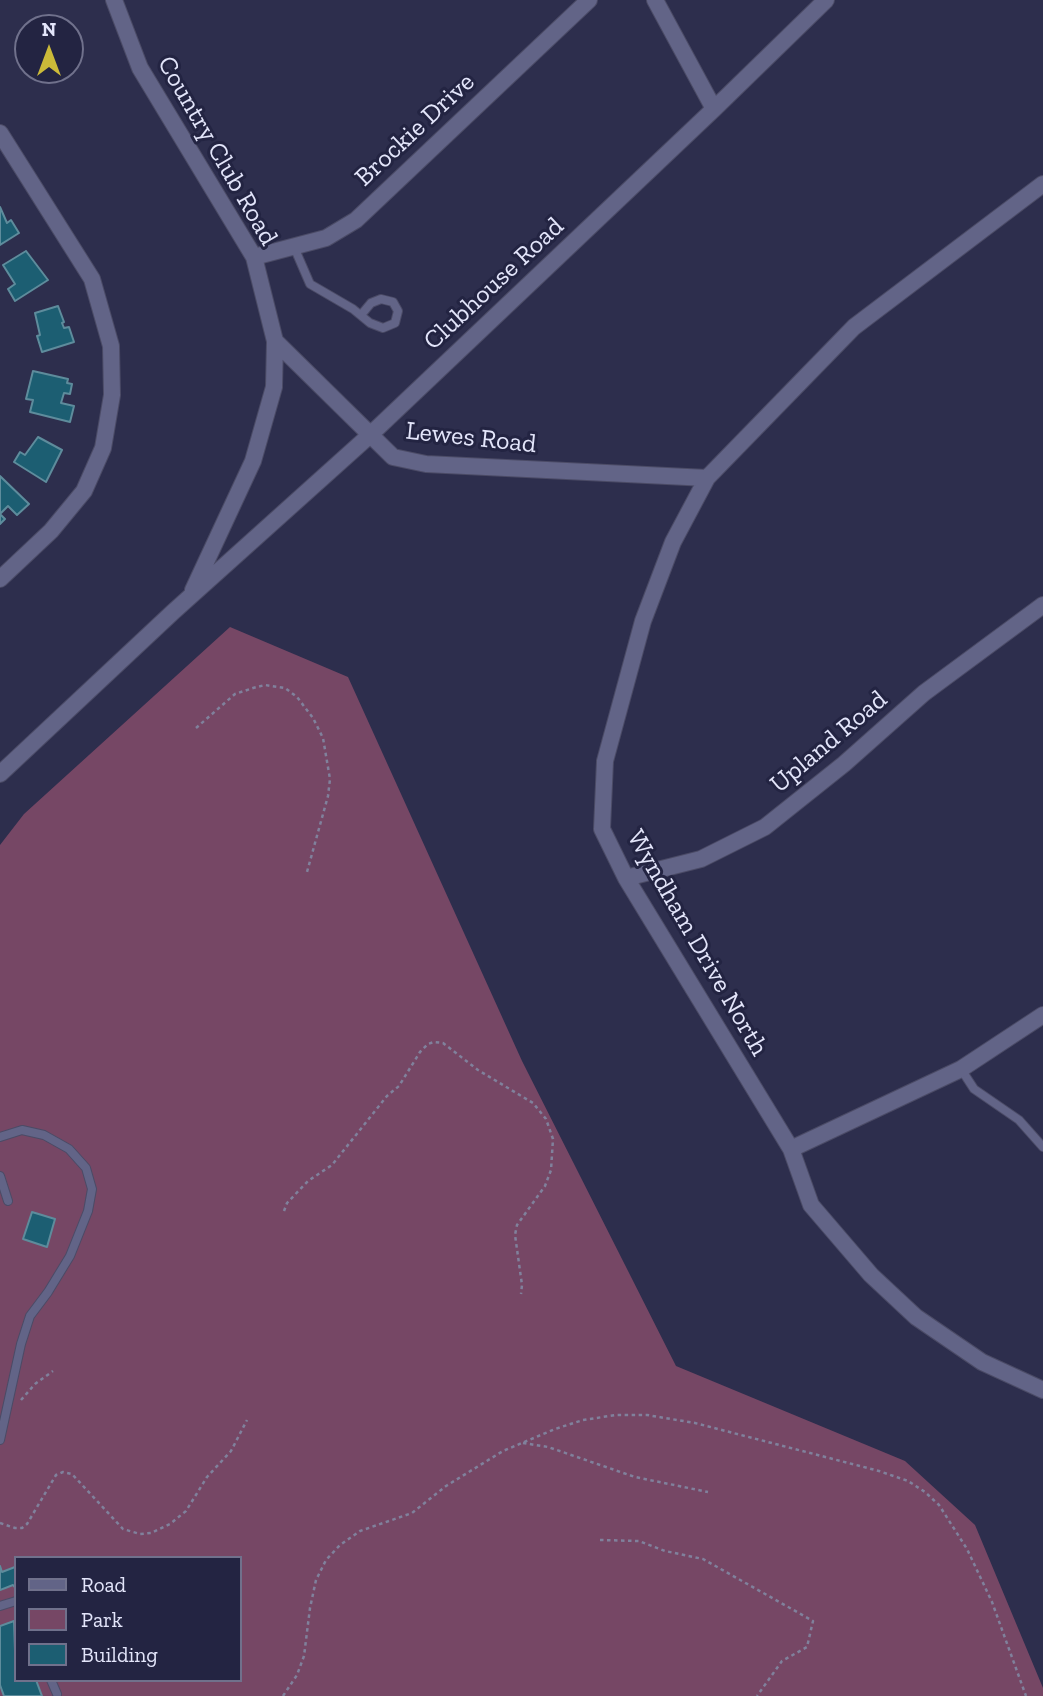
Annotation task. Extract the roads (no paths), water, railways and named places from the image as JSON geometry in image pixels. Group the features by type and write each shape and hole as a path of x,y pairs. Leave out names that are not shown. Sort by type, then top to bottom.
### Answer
{"street":[{"name":"Country Club Road","path":"0,774 190,597 253,461 274,387 275,341 254,257 140,68 114,0"},
{"name":"Brockie Drive","path":"254,257 326,238 356,220 589,0"},
{"path":"655,0 714,109"},
{"name":"Clubhouse Road","path":"190,597 370,435 826,0"},
{"path":"0,133 92,279 111,346 112,395 103,448 84,491 51,531 0,579"},
{"name":"Wyndham Drive North","path":"1043,184 854,327 707,478 673,542 643,621 605,761 602,829 626,877 791,1149 811,1205 871,1275 916,1317 982,1362 1043,1390"},
{"name":"Lewes Road","path":"275,341 393,457 426,464 707,478"},
{"name":"Upland Road","path":"626,877 701,859 765,827 844,764 924,693 1043,605"},
{"path":"791,1149 961,1069 1043,1015"}],"lane":[{"path":"294,247 302,271 310,284 370,323 383,328 395,323 398,311 393,302 382,299 371,303 360,315"},
{"path":"961,1069 974,1089 1019,1120 1043,1147"},
{"path":"0,1137 22,1130 44,1135 69,1149 86,1168 92,1189 88,1212 70,1256 30,1316 21,1343 0,1440"},
{"path":"0,1176 8,1201"}]}
